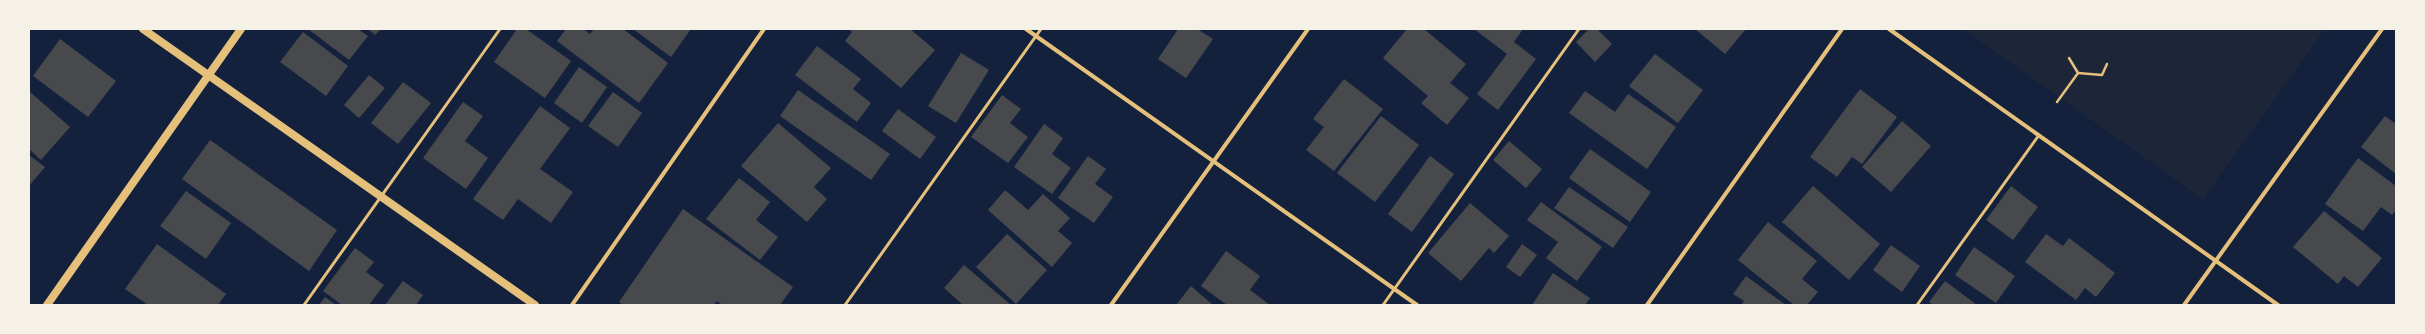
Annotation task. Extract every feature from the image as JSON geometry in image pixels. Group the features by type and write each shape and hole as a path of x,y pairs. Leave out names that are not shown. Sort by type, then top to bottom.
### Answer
{"main road":[{"path":"142,29 535,305"},
{"path":"47,305 241,29"}],"street":[{"path":"572,305 764,29"},
{"path":"1026,29 1418,305"},
{"path":"1111,305 1308,29"},
{"path":"1648,305 1842,29"},
{"path":"1889,29 2278,305"},
{"path":"2184,305 2382,29"}],"lane":[{"path":"304,305 500,29"},
{"path":"845,305 1041,29"},
{"path":"1383,305 1579,29"},
{"path":"1917,305 2039,135"}],"path":[{"path":"2068,58 2078,73"},
{"path":"2078,73 2102,75 2107,64"},
{"path":"2057,102 2078,73"}],"shaded area":[{"path":"1963,29 2325,29 2203,199"}],"building":[{"path":"308,29 358,29 368,36 349,60"},
{"path":"368,29 381,29 375,35"},
{"path":"517,29 526,29 571,61 545,98 494,62"},
{"path":"566,29 583,29 590,34 594,29 623,29 668,63 639,103 557,41"},
{"path":"633,29 691,29 671,57"},
{"path":"849,29 910,29 935,50 901,88 845,41 852,32"},
{"path":"1178,29 1197,29 1213,39 1186,78 1158,59"},
{"path":"1407,29 1424,29 1466,64 1450,83 1469,98 1447,125 1421,103 1428,96 1383,58"},
{"path":"1474,29 1523,29 1514,42 1536,59 1498,110 1477,94 1507,54"},
{"path":"1589,29 1597,29 1612,44 1595,62 1576,42"},
{"path":"1695,29 1746,29 1725,54"},
{"path":"303,32 348,66 326,96 280,62"},
{"path":"60,39 116,81 88,117 33,76"},
{"path":"817,46 861,79 853,89 871,103 857,122 795,75"},
{"path":"961,53 989,70 956,123 928,106"},
{"path":"1655,54 1703,90 1678,123 1629,86"},
{"path":"579,67 607,87 582,123 554,103"},
{"path":"369,75 385,88 359,118 344,105"},
{"path":"1344,79 1383,109 1334,171 1306,150 1324,127 1313,119"},
{"path":"403,82 431,103 398,144 371,123"},
{"path":"1860,89 1897,117 1862,164 1852,157 1837,177 1810,157"},
{"path":"798,90 890,154 871,180 780,116"},
{"path":"29,91 70,127 41,160 29,149"},
{"path":"1585,91 1615,112 1628,94 1676,127 1647,169 1569,113"},
{"path":"613,92 642,113 618,147 588,126"},
{"path":"1002,95 1021,109 1010,123 1028,137 1008,163 971,137"},
{"path":"463,102 483,116 465,141 488,158 466,189 423,158"},
{"path":"540,106 570,128 540,169 573,192 551,223 518,199 503,220 473,199"},
{"path":"898,109 936,137 920,159 882,131"},
{"path":"1381,116 1419,145 1375,202 1337,173"},
{"path":"2385,116 2396,124 2396,174 2361,147"},
{"path":"1902,121 1931,146 1891,192 1862,167"},
{"path":"778,123 831,168 814,187 827,199 807,222 741,166"},
{"path":"1044,124 1063,138 1052,154 1071,168 1052,194 1014,167"},
{"path":"210,140 337,230 309,271 182,179"},
{"path":"1509,141 1542,169 1526,188 1493,160"},
{"path":"1590,149 1651,192 1630,222 1569,178"},
{"path":"29,155 45,167 29,186"},
{"path":"1088,156 1106,169 1095,184 1113,197 1094,223 1058,198"},
{"path":"1430,156 1454,174 1412,232 1388,214"},
{"path":"2358,158 2396,186 2396,210 2392,215 2381,207 2363,231 2325,204"},
{"path":"739,178 770,202 756,220 778,237 760,260 706,219"},
{"path":"1813,186 1880,244 1849,280 1782,222"},
{"path":"2011,186 2038,207 2013,240 1986,220"},
{"path":"1569,187 1628,227 1613,248 1554,208"},
{"path":"1005,190 1028,210 1043,194 1070,218 1058,231 1072,243 1052,267 988,210"},
{"path":"186,191 231,223 206,259 160,226"},
{"path":"1541,202 1602,247 1577,281 1546,258 1558,242 1527,220"},
{"path":"1470,203 1509,236 1494,253 1489,248 1461,281 1428,253"},
{"path":"683,209 793,287 780,305 722,305 717,301 714,305 623,305 619,302"},
{"path":"2324,211 2382,258 2358,287 2344,276 2338,284 2293,247"},
{"path":"1768,222 1817,261 1802,279 1818,292 1807,305 1794,305 1738,260"},
{"path":"1007,234 1047,270 1016,304 976,267"},
{"path":"2046,234 2063,246 2069,238 2115,273 2096,297 2085,288 2076,300 2025,262"},
{"path":"157,244 226,294 218,305 148,305 125,289"},
{"path":"1522,244 1537,255 1520,277 1506,267"},
{"path":"1891,245 1920,266 1902,292 1873,270"},
{"path":"1974,247 2015,276 1996,303 1955,275"},
{"path":"355,248 374,262 366,272 384,285 369,305 342,305 323,291"},
{"path":"1226,251 1260,276 1250,290 1270,305 1227,305 1201,286"},
{"path":"964,265 1011,305 963,305 944,288"},
{"path":"1553,273 1590,298 1585,305 1532,305"},
{"path":"1746,276 1786,305 1741,305 1744,301 1733,294"},
{"path":"403,281 423,295 416,305 385,305"},
{"path":"1945,281 1977,305 1933,305 1929,302"},
{"path":"1191,286 1213,305 1176,305"},
{"path":"325,297 336,305 319,305"}]}
